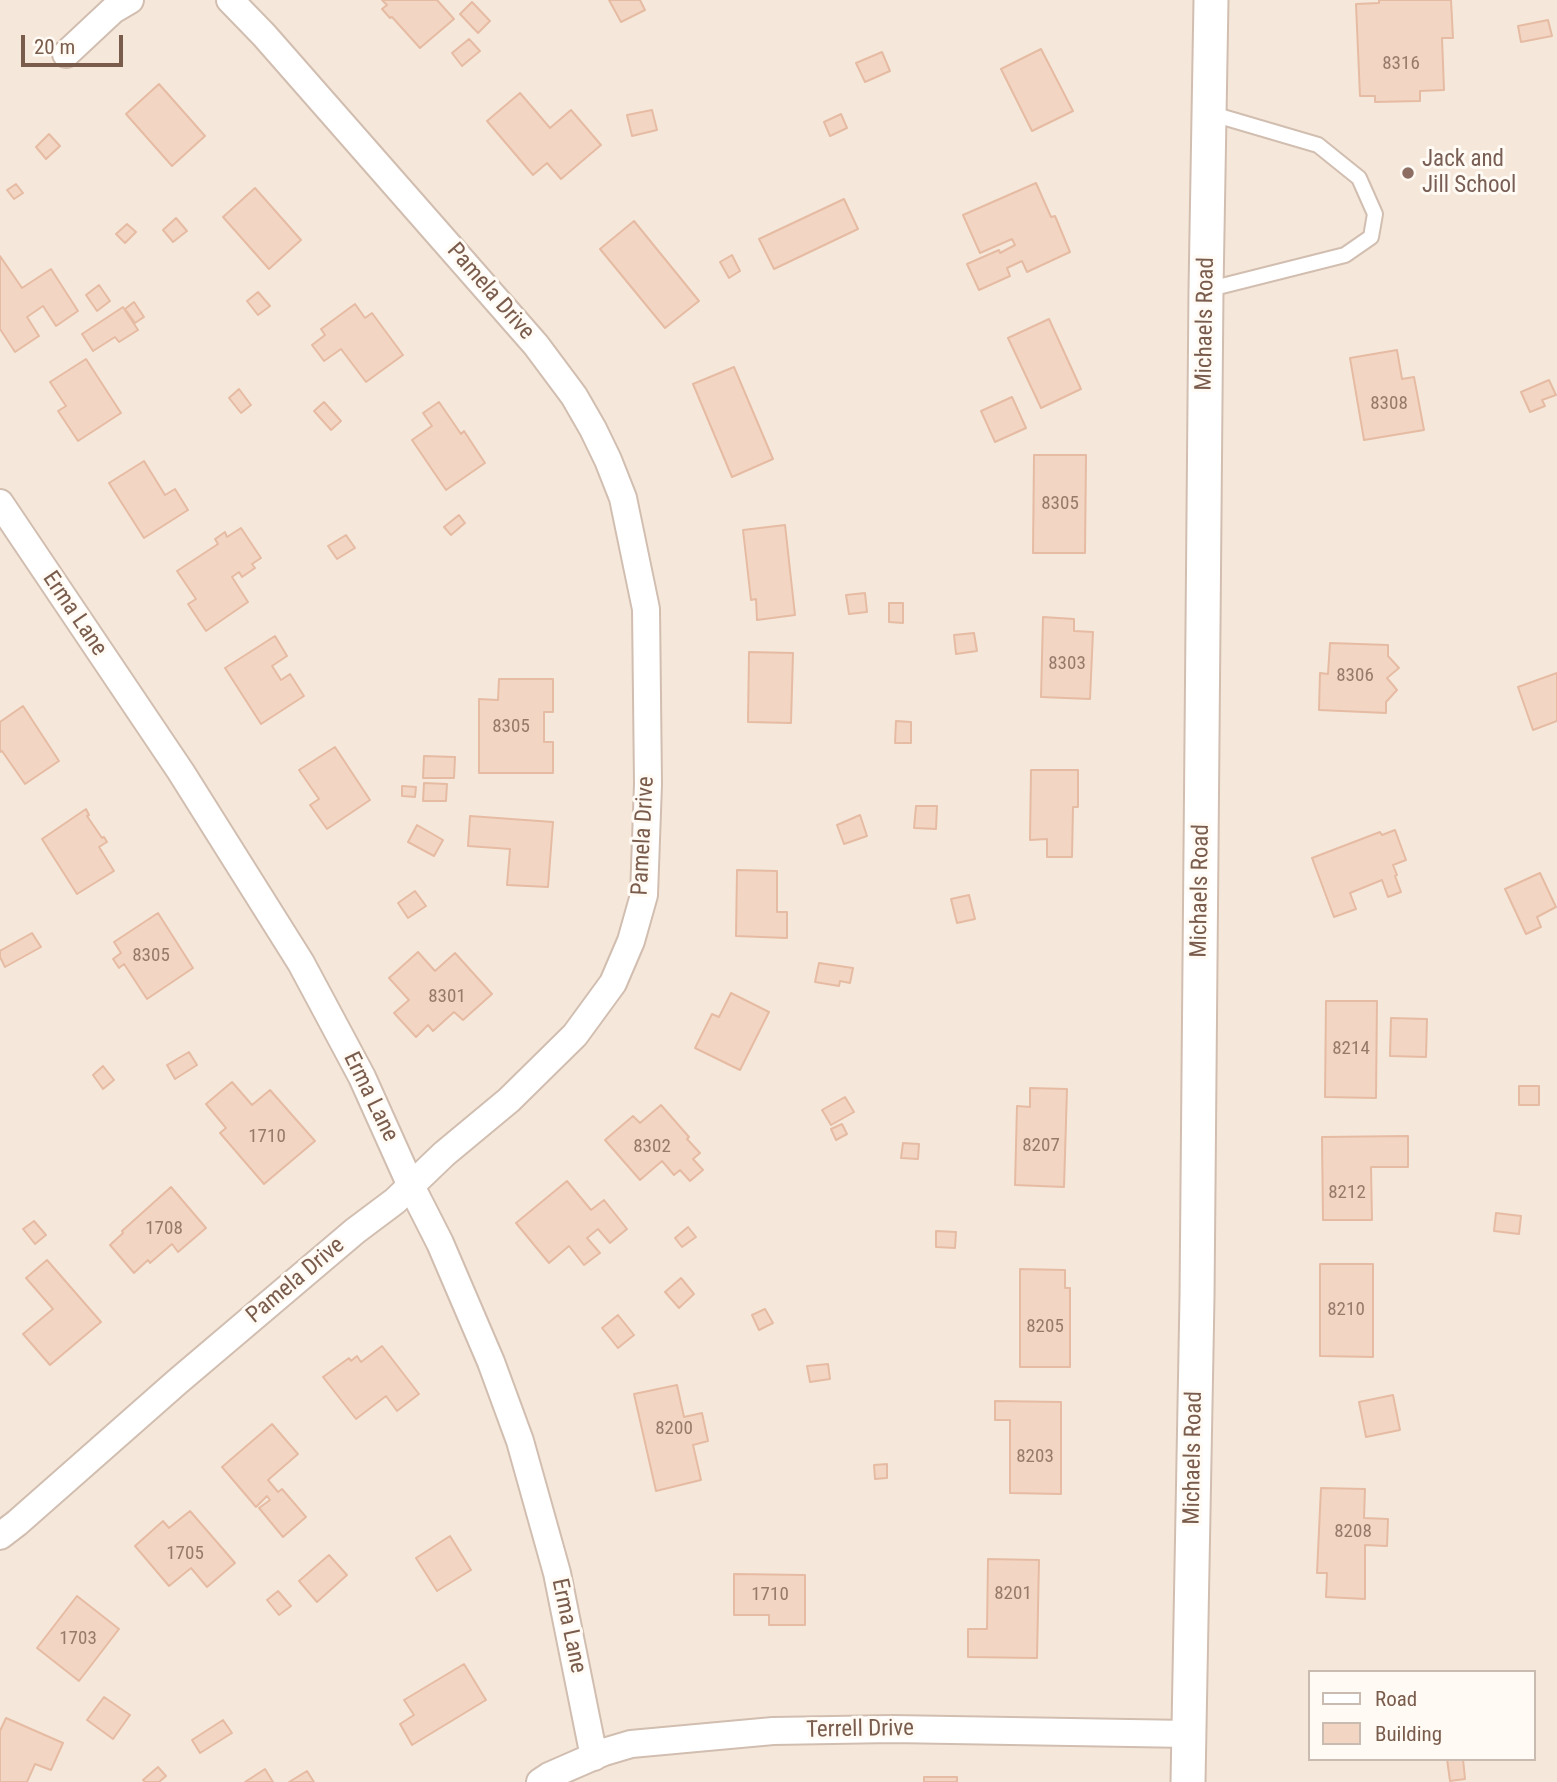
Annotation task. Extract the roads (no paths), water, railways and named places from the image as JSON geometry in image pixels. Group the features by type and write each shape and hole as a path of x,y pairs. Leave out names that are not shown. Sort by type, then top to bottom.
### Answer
{"street":[{"path":"66,54 114,10 130,0"},
{"name":"Pamela Drive","path":"0,1536 177,1382 411,1186 444,1154 509,1100 575,1035 613,983 631,941 643,895 648,783 646,609 622,498 608,460 574,396 527,334 230,0"},
{"name":"Michaels Road","path":"1188,1782 1197,1283 1210,0"},
{"name":"Erma Lane","path":"0,503 181,772 301,963 362,1077 440,1243 491,1362 520,1441 557,1573 594,1757"},
{"name":"Terrell Drive","path":"540,1782 604,1752 631,1744 772,1731 892,1729 1189,1734"}],"lane":[{"path":"1206,290 1345,255 1371,237 1375,214 1359,178 1318,145 1209,113"}],"place":[{"name":"Jack and Jill School","path":"1408,173"}]}
